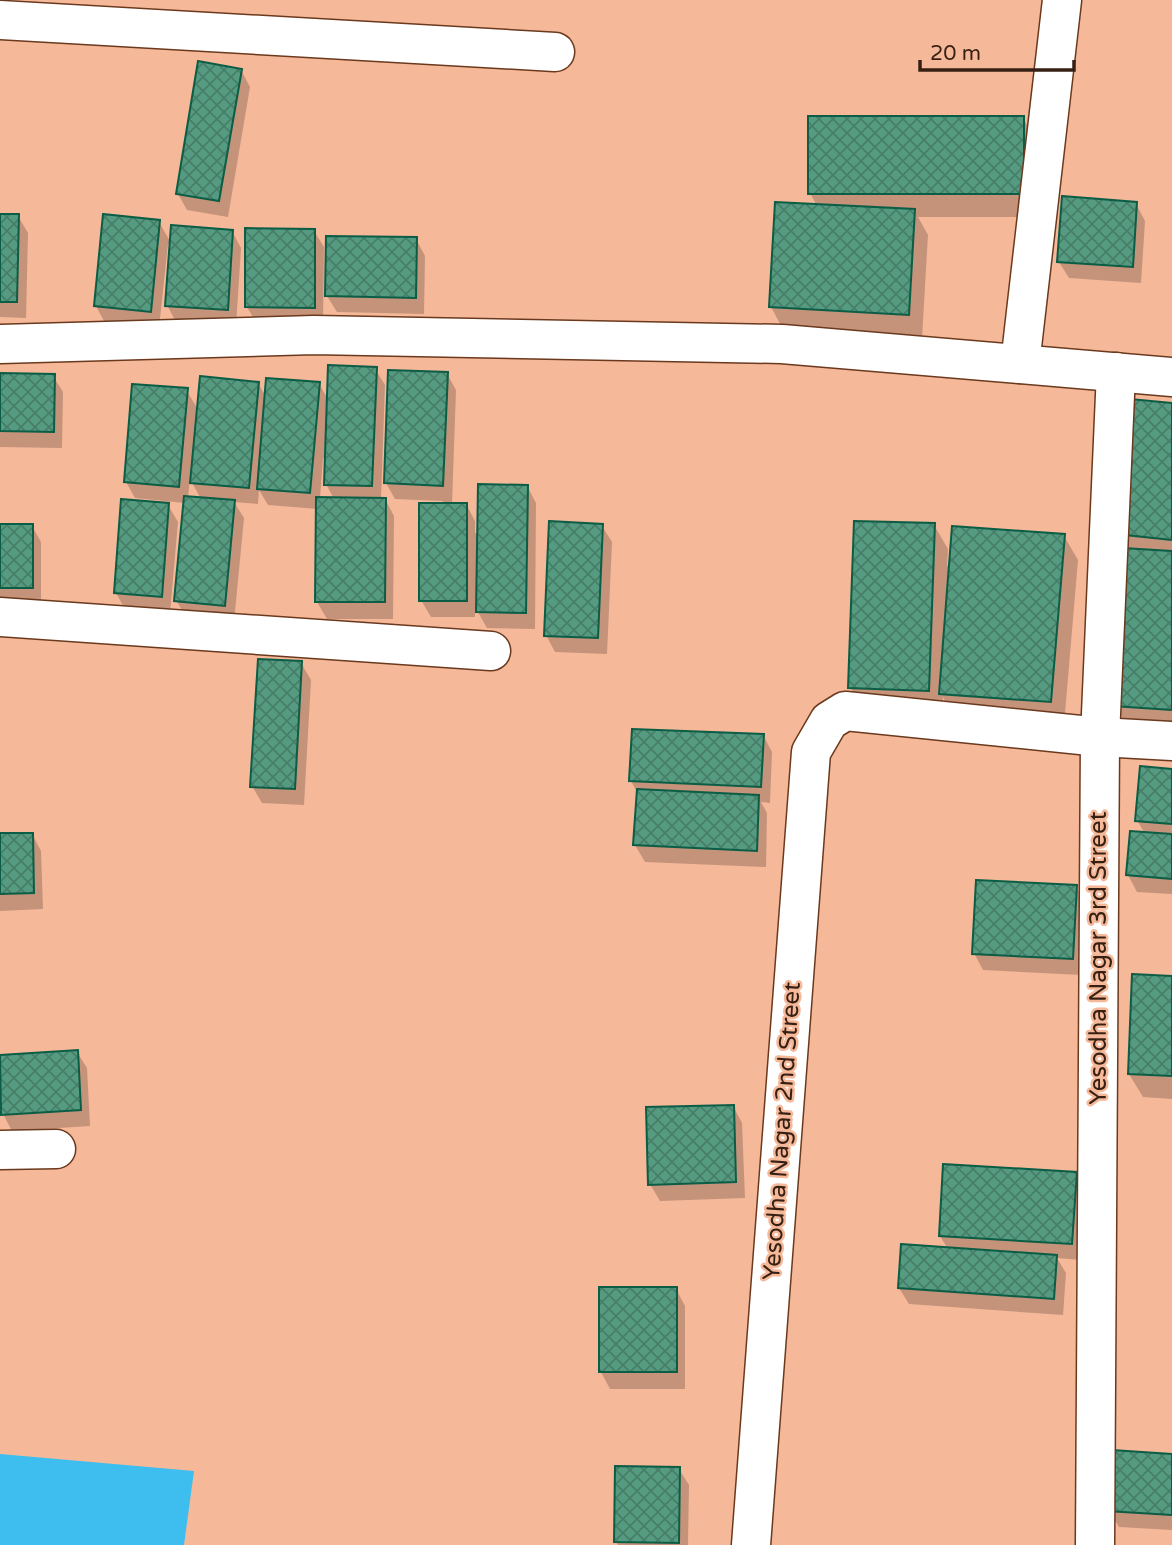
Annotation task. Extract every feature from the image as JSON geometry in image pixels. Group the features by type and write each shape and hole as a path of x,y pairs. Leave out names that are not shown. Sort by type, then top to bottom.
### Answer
{"street":[{"path":"1020,365 1062,0"},
{"path":"0,20 555,52"},
{"path":"0,344 314,335 782,344 1172,377"},
{"name":"Yesodha Nagar 3rd Street","path":"1095,1545 1100,737 1116,372"},
{"path":"0,617 491,651"},
{"name":"Yesodha Nagar 2nd Street","path":"751,1545 811,752 829,721 845,711 1100,737"},
{"path":"1100,737 1172,741"},
{"path":"0,1150 56,1149"}],"water":[{"path":"0,1454 194,1471 184,1545 0,1545"}],"building":[{"path":"198,61 242,69 219,201 176,194"},
{"path":"808,116 1024,116 1024,194 808,194"},
{"path":"1062,196 1137,202 1133,267 1057,262"},
{"path":"775,202 915,209 909,315 769,307"},
{"path":"0,214 19,214 17,302 0,302"},
{"path":"103,214 160,220 151,312 94,306"},
{"path":"171,225 233,230 228,310 165,306"},
{"path":"245,228 315,229 315,308 245,307"},
{"path":"326,236 417,237 416,298 325,296"},
{"path":"328,365 377,367 372,486 324,485"},
{"path":"388,370 448,372 443,486 384,483"},
{"path":"0,373 55,374 54,432 0,431"},
{"path":"200,376 259,382 249,488 190,483"},
{"path":"266,378 320,382 310,493 257,489"},
{"path":"132,384 188,388 179,487 124,482"},
{"path":"1130,399 1172,403 1172,540 1116,534"},
{"path":"478,484 528,485 526,613 476,612"},
{"path":"184,496 235,500 225,606 174,601"},
{"path":"316,497 386,498 385,602 315,602"},
{"path":"121,499 169,503 162,597 114,593"},
{"path":"419,503 467,503 467,601 419,601"},
{"path":"549,521 603,524 598,638 544,636"},
{"path":"854,521 935,523 929,691 848,688"},
{"path":"0,524 33,524 33,588 0,588"},
{"path":"952,526 1065,534 1051,702 939,694"},
{"path":"1123,548 1172,551 1172,710 1113,706"},
{"path":"258,659 302,661 295,789 250,787"},
{"path":"632,729 764,734 761,787 629,781"},
{"path":"1140,766 1172,769 1172,824 1135,821"},
{"path":"637,789 759,795 757,851 633,845"},
{"path":"1130,831 1172,834 1172,879 1126,875"},
{"path":"0,833 33,833 34,893 0,894"},
{"path":"976,880 1077,885 1073,959 972,954"},
{"path":"1132,974 1172,976 1172,1076 1128,1074"},
{"path":"78,1050 81,1110 1,1115 0,1055"},
{"path":"734,1105 736,1182 648,1185 646,1107"},
{"path":"943,1164 1077,1172 1072,1244 939,1236"},
{"path":"901,1244 1057,1255 1054,1299 898,1288"},
{"path":"599,1287 677,1287 677,1372 599,1372"},
{"path":"1112,1450 1172,1454 1172,1515 1107,1511"},
{"path":"615,1466 680,1467 679,1543 614,1542"}]}
